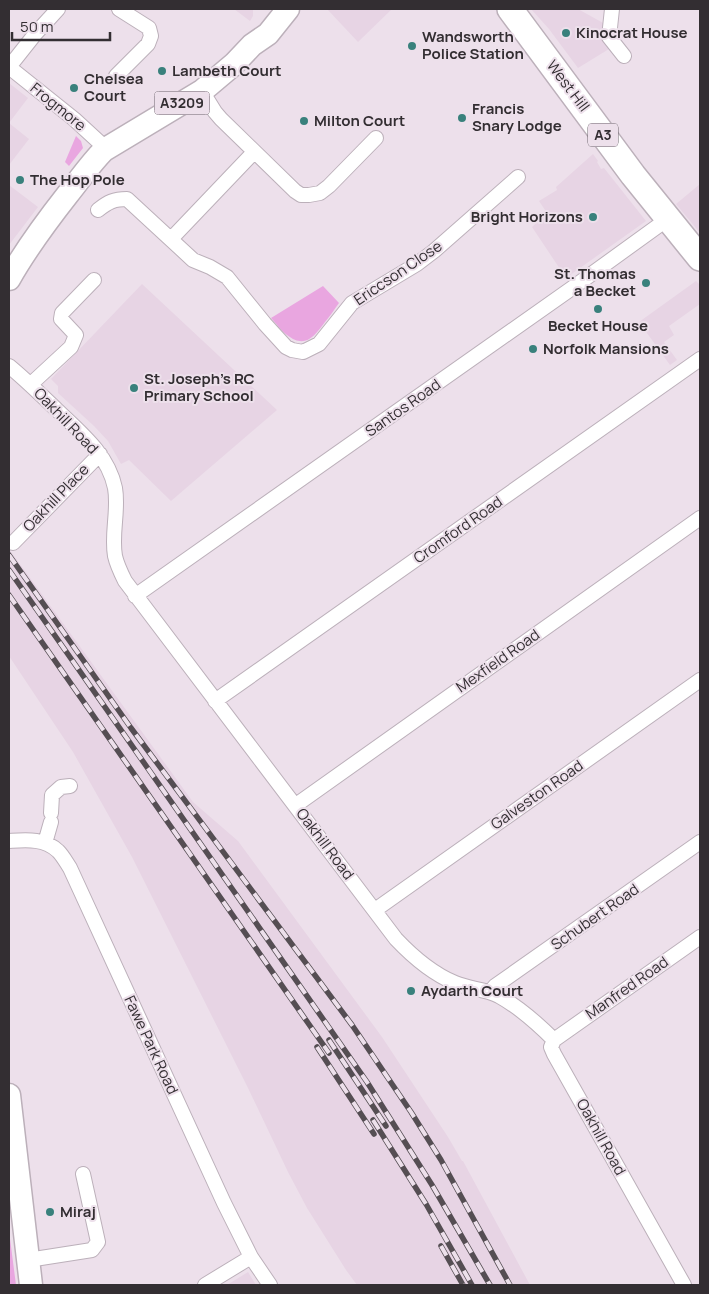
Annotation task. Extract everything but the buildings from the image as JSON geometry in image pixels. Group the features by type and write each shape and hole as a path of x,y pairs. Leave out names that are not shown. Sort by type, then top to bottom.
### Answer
{"highway":[{"name":"West Hill","path":"510,9 633,175 700,256"}],"main road":[{"name":"A3209","path":"252,45 258,26 267,9"},
{"name":"A3209","path":"9,279 26,250 46,222 93,161 104,150 202,91 234,64 252,45 268,34 288,9"},
{"path":"9,1095 31,1285"}],"street":[{"path":"116,76 148,44 151,36 149,28 119,9"},
{"path":"612,9 609,37 624,56"},
{"path":"9,67 52,11"},
{"name":"Frogmore","path":"9,67 94,136 104,150"},
{"path":"202,91 215,112 254,152 301,195 309,196 320,193 376,138"},
{"path":"171,239 254,152"},
{"name":"Ericcson Close","path":"98,210 116,199 126,199 192,260 210,267 227,277 264,324 286,347 304,352 319,344 352,304 417,264 434,251 518,177"},
{"name":"Santos Road","path":"136,596 669,218"},
{"path":"31,384 71,347 76,336 61,319 62,313 94,280"},
{"name":"Cromford Road","path":"215,701 700,359"},
{"name":"Oakhill Road","path":"9,366 31,384 100,454 110,472 115,488 115,558 125,581 396,939 411,955 431,970 454,982 476,990 490,992 508,1001 554,1040 551,1047 554,1054 684,1285"},
{"name":"Oakhill Place","path":"13,543 100,454"},
{"name":"Mexfield Road","path":"296,805 700,518"},
{"name":"Galveston Road","path":"374,910 700,680"},
{"path":"9,842 36,840 45,843 51,817 52,795 61,787 70,786"},
{"name":"Schubert Road","path":"490,992 495,986 700,842"},
{"name":"Fawe Park Road","path":"45,843 58,851 70,868 224,1203 251,1257 270,1285"},
{"name":"Manfred Road","path":"554,1040 700,937"},
{"path":"28,1260 92,1250 98,1242 83,1174"},
{"path":"205,1285 251,1257"}],"shaded area":[{"path":"234,9 253,9 253,16 250,21"},
{"path":"327,9 392,9 358,42"},
{"path":"531,9 578,9 605,24 609,49 578,68 549,29"},
{"path":"9,83 28,98 9,123"},
{"path":"9,123 29,139 9,165"},
{"path":"76,136 81,141 83,148 69,166 65,162"},
{"name":"Bright Horizons","path":"593,154 601,169 604,168 646,221 566,278 532,227 547,213 539,201 557,190 556,187"},
{"path":"700,184 700,233 676,204"},
{"path":"9,185 38,207 9,245"},
{"path":"696,281 700,285 700,304 669,326 674,335 664,342 677,360 670,365 639,322"},
{"path":"142,284 277,410 171,501 129,460 121,464 108,441 58,393 58,386 51,379"},
{"path":"323,286 339,303 317,332 309,339 299,341 293,339 271,318"},
{"path":"9,549 193,802 238,841 382,1037 463,1161 530,1285 357,1285 346,1270 307,1208 288,1172 132,857 73,752 9,656"},
{"path":"9,1231 16,1285 9,1285"},
{"path":"248,1272 256,1285 227,1285"}],"railway":[{"path":"9,555 131,728 352,1025 441,1160 510,1285"},
{"path":"9,570 367,1082 432,1185 490,1285"},
{"path":"9,595 329,1053"},
{"path":"329,1040 386,1126"},
{"path":"317,1047 374,1134"},
{"path":"373,1120 426,1204 472,1285"},
{"path":"441,1246 463,1285"}],"place":[{"name":"Kinocrat House","path":"566,33"},
{"name":"Wandsworth Police Station","path":"412,46"},
{"name":"Lambeth Court","path":"162,71"},
{"name":"Chelsea Court","path":"74,88"},
{"name":"Francis Snary Lodge","path":"462,118"},
{"name":"Milton Court","path":"304,121"},
{"name":"The Hop Pole","path":"20,180"},
{"name":"Bright Horizons","path":"593,217"},
{"name":"St. Thomas a Becket","path":"646,283"},
{"name":"Becket House","path":"598,309"},
{"name":"Norfolk Mansions","path":"533,349"},
{"name":"St. Joseph's RC Primary School","path":"134,388"},
{"name":"Aydarth Court","path":"411,991"},
{"name":"Miraj","path":"50,1212"}]}
